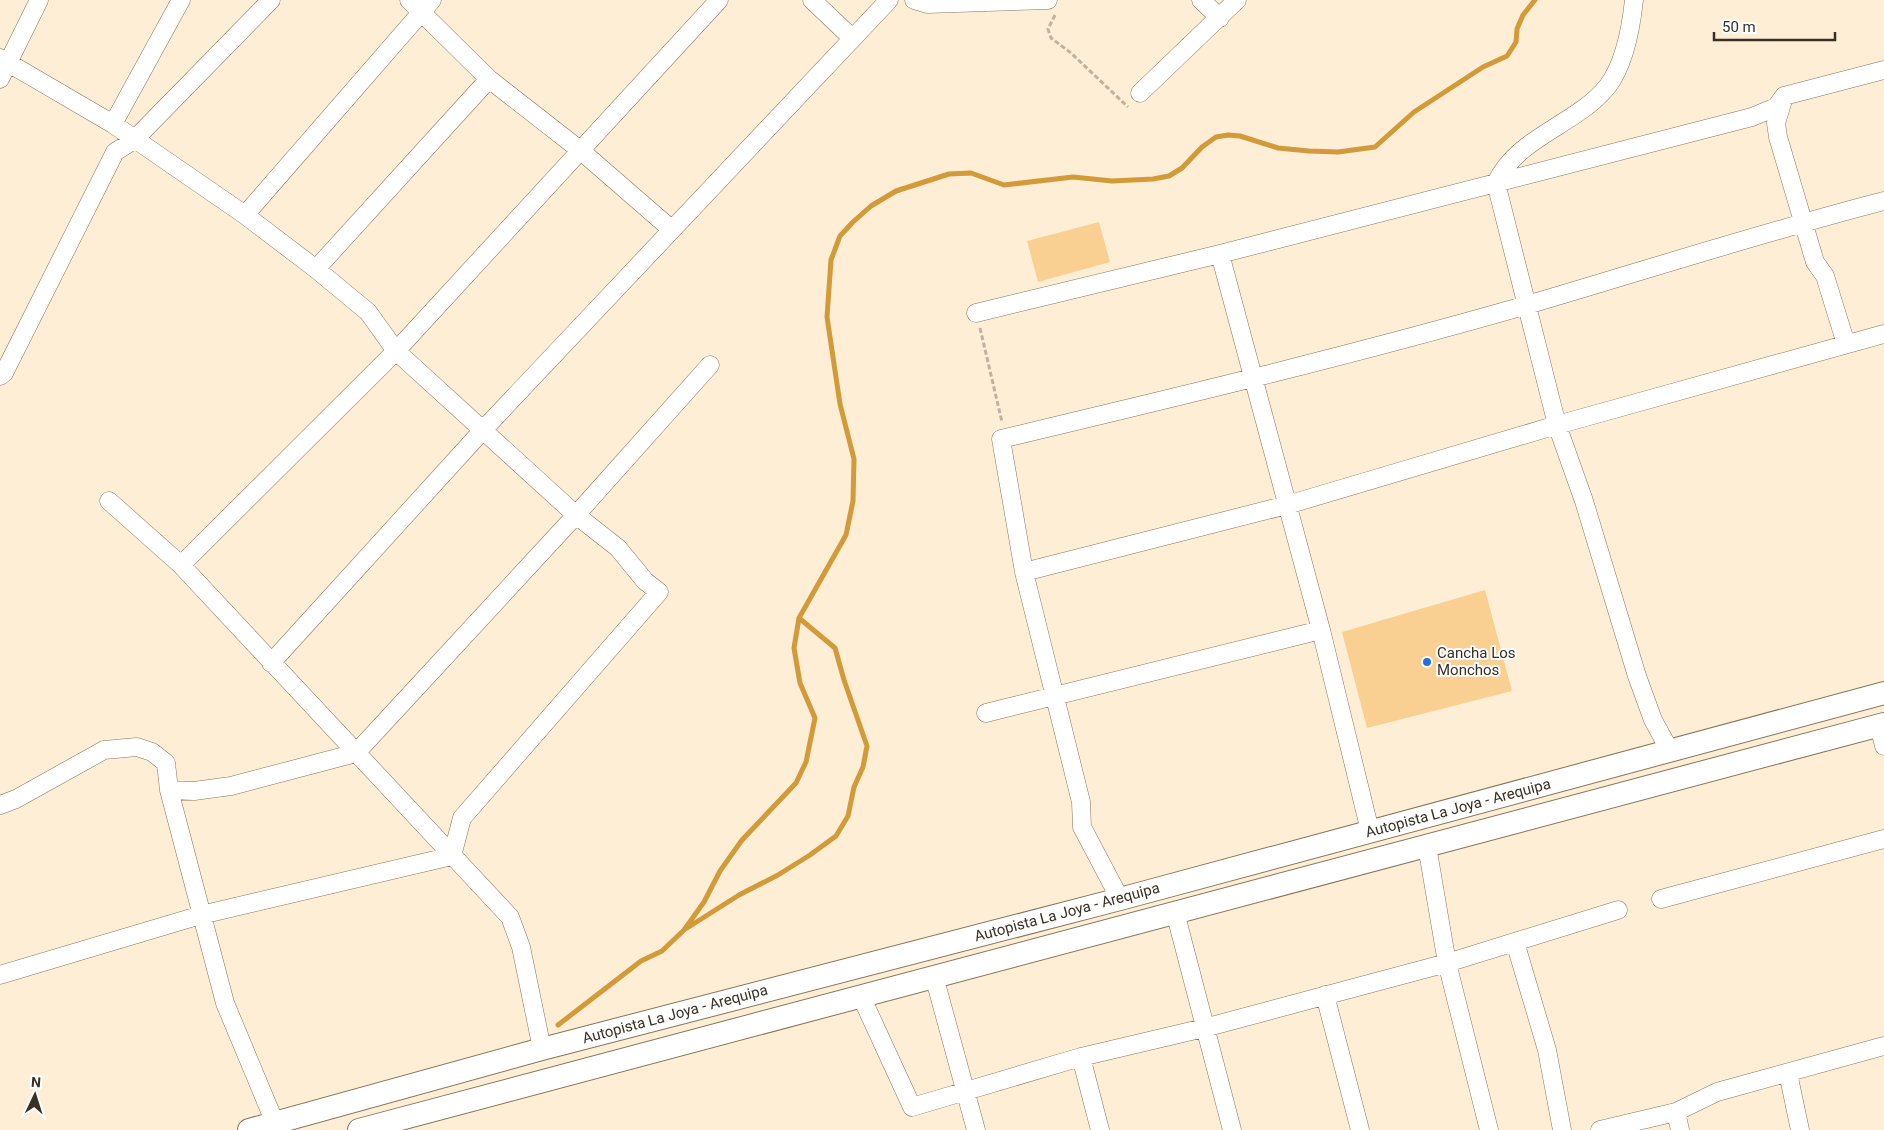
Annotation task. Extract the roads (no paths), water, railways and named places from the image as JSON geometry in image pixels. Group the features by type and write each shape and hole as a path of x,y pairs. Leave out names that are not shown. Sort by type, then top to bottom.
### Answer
{"main road":[{"name":"Autopista La Joya - Arequipa","path":"249,1130 542,1049 1120,899 1670,752 1884,692"},
{"name":"Autopista La Joya - Arequipa","path":"359,1130 1427,846 1882,732"}],"street":[{"path":"0,79 4,60 39,0"},
{"path":"113,124 181,0"},
{"path":"1,373 115,152 134,140 271,0"},
{"path":"181,565 396,351 720,0"},
{"path":"812,0 852,38"},
{"path":"271,663 482,431 889,0"},
{"path":"914,0 927,4 1053,6"},
{"path":"1201,0 1220,18"},
{"path":"1140,94 1237,0"},
{"path":"1634,0 1626,44 1608,86 1592,103 1532,142 1501,172 1496,184 1557,425 1584,501 1637,676 1653,720 1670,752"},
{"path":"245,215 421,4 489,79 580,150 671,229"},
{"path":"4,60 113,124 245,215 316,269 368,312 396,351 576,515 618,548 645,581 659,592 462,818 452,856"},
{"path":"976,313 1220,254 1752,117 1776,107 1784,96 1884,70"},
{"path":"316,269 489,79"},
{"path":"1784,96 1776,123 1778,138 1815,262 1825,276 1846,344"},
{"path":"1120,899 1082,827 1081,802 1024,572 1001,438 1254,379 1526,305 1803,222 1884,201"},
{"path":"1220,254 1321,630 1370,831"},
{"path":"1024,572 1287,505 1557,425 1884,334"},
{"path":"168,790 194,791 231,786 356,753 576,515 710,365"},
{"path":"109,500 181,565 510,918 521,947 542,1049"},
{"path":"986,713 1054,698 1321,630"},
{"path":"0,805 16,799 104,750 136,747 152,752 166,763 168,790 225,1003 275,1123"},
{"path":"1661,899 1884,839"},
{"path":"1427,846 1447,963 1490,1130"},
{"path":"0,975 201,915 452,856"},
{"path":"861,996 912,1107 965,1093 1081,1057 1204,1028 1325,994 1447,963 1618,910"},
{"path":"1175,912 1232,1130"},
{"path":"1515,942 1547,1050 1562,1130"},
{"path":"934,976 976,1130"},
{"path":"1325,994 1360,1130"},
{"path":"1600,1130 1676,1112 1718,1092 1884,1046"},
{"path":"1081,1057 1100,1130"},
{"path":"1788,1073 1800,1130"},
{"path":"1676,1112 1680,1130"}],"waterway":[{"path":"558,1025 641,961 662,951 684,930 704,902 720,871 742,840 796,783 806,762 815,718 800,683 794,648 799,618 846,535 853,501 854,459 840,404 827,317 831,260 840,236 853,222 871,206 896,191 949,174 971,173 1004,185 1073,177 1112,181 1153,179 1169,176 1182,168 1202,147 1216,137 1228,135 1240,136 1278,148 1309,151 1338,152 1375,147 1414,112 1483,67 1507,56 1516,42 1517,29 1523,15 1535,0"},
{"path":"687,928 739,895 778,875 810,855 836,836 848,816 854,787 863,767 867,746 835,648 799,618"}],"place":[{"name":"Cancha Los Monchos","path":"1427,662"}]}
